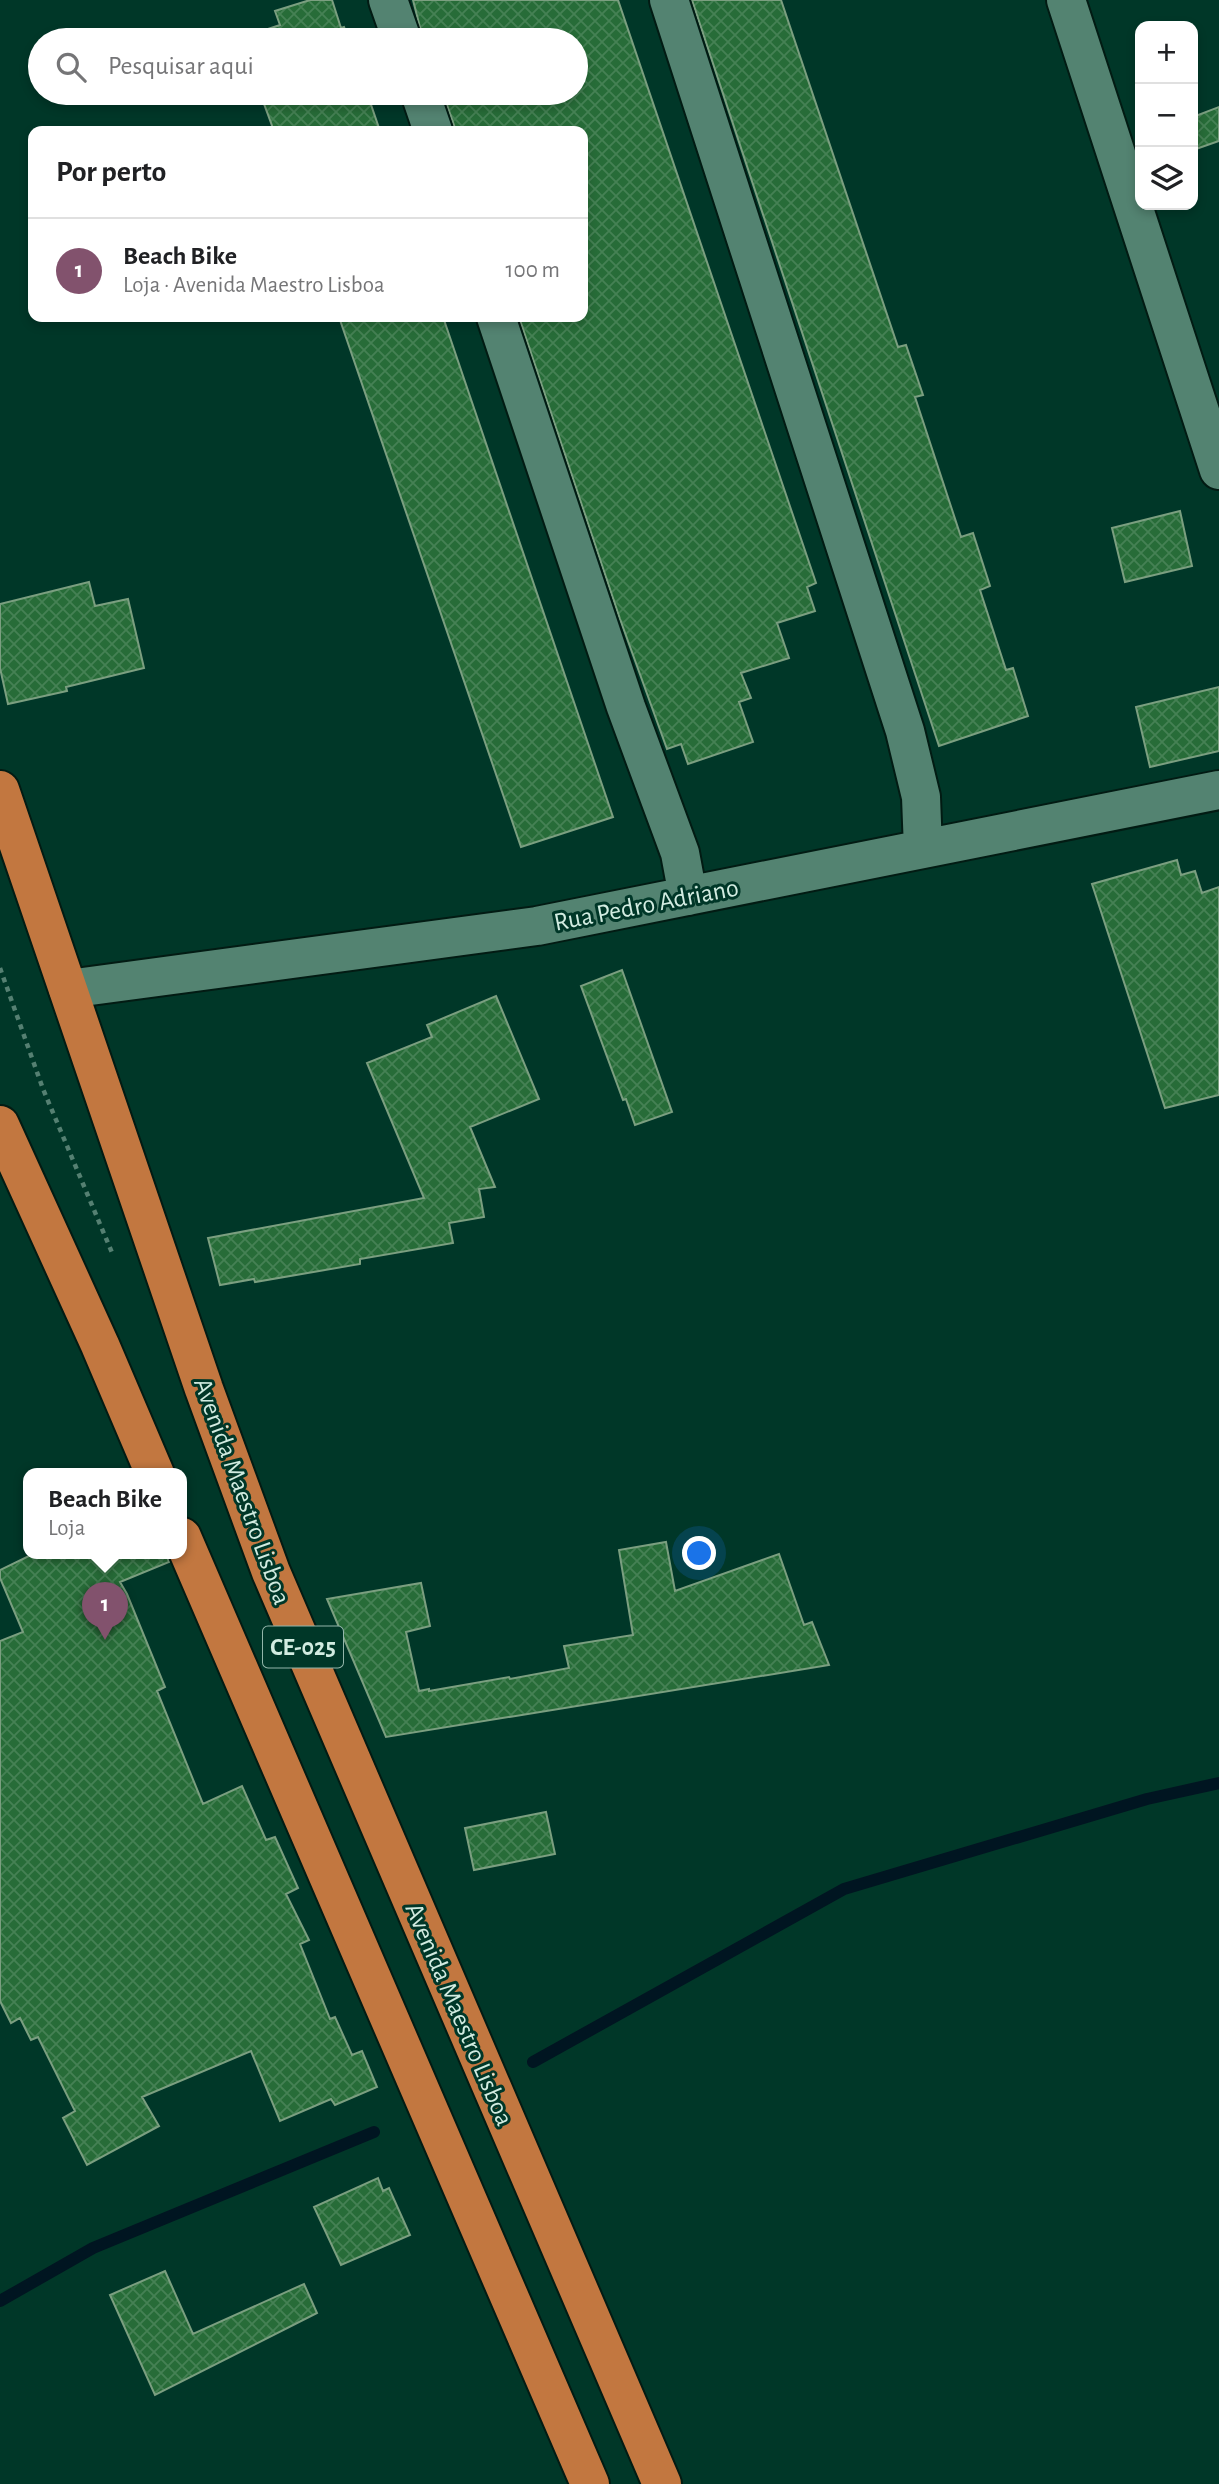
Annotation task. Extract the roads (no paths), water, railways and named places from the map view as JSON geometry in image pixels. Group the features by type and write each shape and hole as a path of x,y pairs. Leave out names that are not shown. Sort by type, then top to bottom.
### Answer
{"highway":[{"name":"Avenida Maestro Lisboa","path":"0,790 204,1390 271,1572 662,2484"},
{"path":"0,1125 152,1468"},
{"name":"CE-025","path":"187,1549 590,2484"}],"street":[{"path":"388,0 398,28"},
{"path":"669,0 905,731 921,797 923,849"},
{"path":"1066,0 1219,470"},
{"path":"424,105 431,126"},
{"path":"498,322 626,707 680,853 688,896"},
{"name":"Rua Pedro Adriano","path":"68,989 537,926 1219,790"}],"waterway":[{"path":"533,2062 844,1889 1147,1799 1219,1783"},
{"path":"0,2301 93,2248 374,2132"}],"place":[{"name":"Beach Bike","path":"105,1640"}]}
